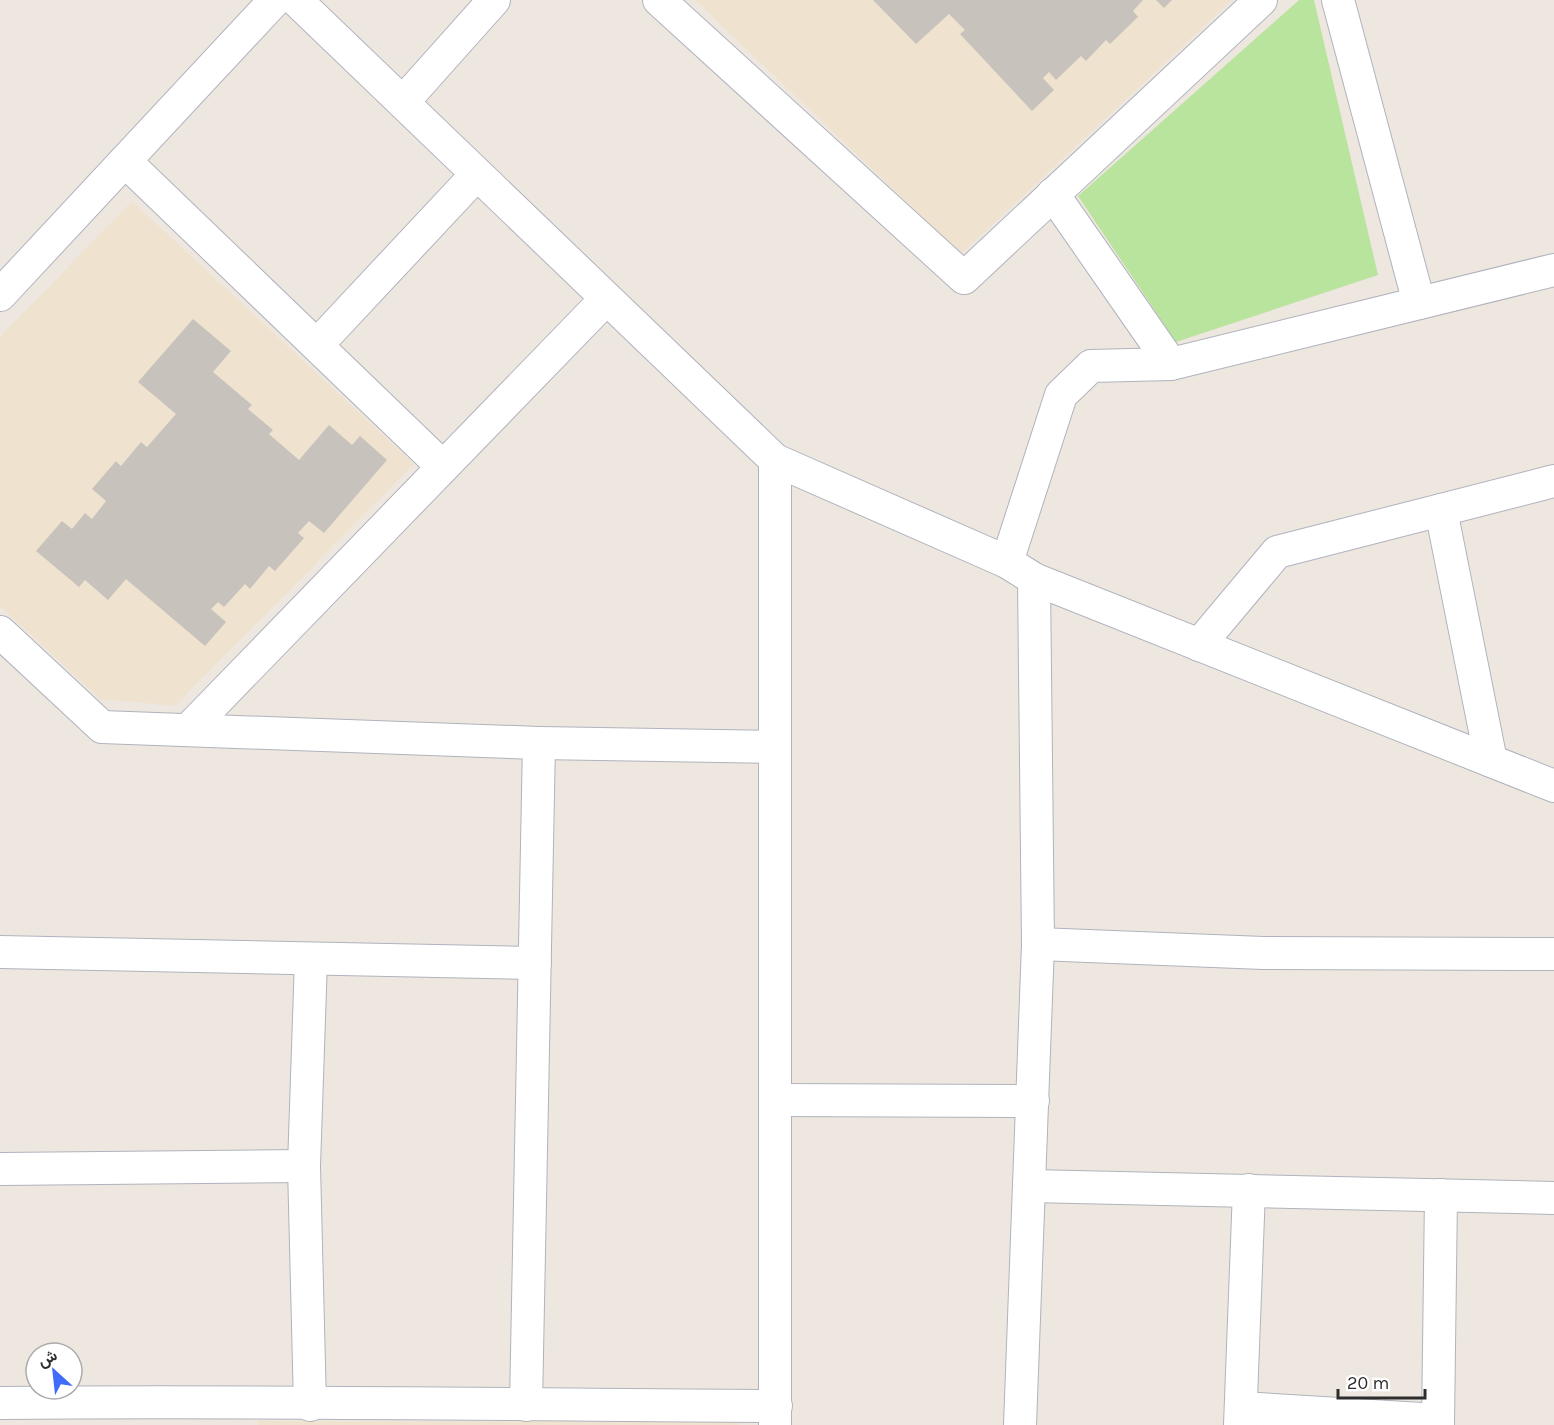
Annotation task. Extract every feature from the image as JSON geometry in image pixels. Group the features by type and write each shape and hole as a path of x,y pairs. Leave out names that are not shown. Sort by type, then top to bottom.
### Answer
{"street":[{"path":"0,295 275,0"},
{"path":"296,0 775,460 1007,562 1034,579 1554,786"},
{"path":"403,102 494,0"},
{"path":"659,0 964,278 1260,0"},
{"path":"1338,0 1419,303"},
{"path":"125,161 444,467"},
{"path":"317,345 477,174"},
{"path":"1053,194 1171,364"},
{"path":"1007,562 1061,395 1091,366 1171,364 1554,270"},
{"path":"188,730 606,299"},
{"path":"0,1403 222,1413 310,1405 526,1405 775,1416 775,460"},
{"path":"1199,645 1277,552 1554,481"},
{"path":"1441,510 1491,761"},
{"path":"1020,1425 1031,1186 1038,944 1034,579"},
{"path":"0,632 102,727 539,742 775,747"},
{"path":"526,1405 539,742"},
{"path":"1038,944 1263,953 1554,954"},
{"path":"1,951 535,963"},
{"path":"310,1405 304,1166 311,959"},
{"path":"775,1100 1033,1101"},
{"path":"0,1169 304,1166"},
{"path":"1031,1186 1554,1198"},
{"path":"1249,1190 1240,1417 1438,1422 1441,1195"}],"shaded area":[{"path":"695,0 1232,0 961,254"},
{"path":"132,201 414,464 175,706 100,699 0,606 0,337"},
{"path":"258,1421 739,1422 739,1425 258,1425"}],"green space":[{"path":"1299,0 1314,0 1378,275 1176,342 1078,196"}],"building":[{"path":"873,0 1143,0 1133,11 1138,17 1110,44 1106,40 1086,61 1081,56 1056,80 1049,72 1043,78 1054,90 1032,111 960,34 965,30 949,14 916,44"},
{"path":"1156,0 1172,0 1164,8"},
{"path":"193,319 231,351 213,372 252,405 248,409 273,430 269,434 299,460 329,425 352,445 360,436 387,460 324,533 309,521 298,533 304,538 275,571 269,566 250,589 245,584 224,607 218,602 211,609 226,622 205,646 126,579 108,600 85,580 79,587 36,551 62,521 72,529 85,513 92,519 106,501 92,489 116,461 121,466 141,442 147,447 176,414 138,382"}]}
